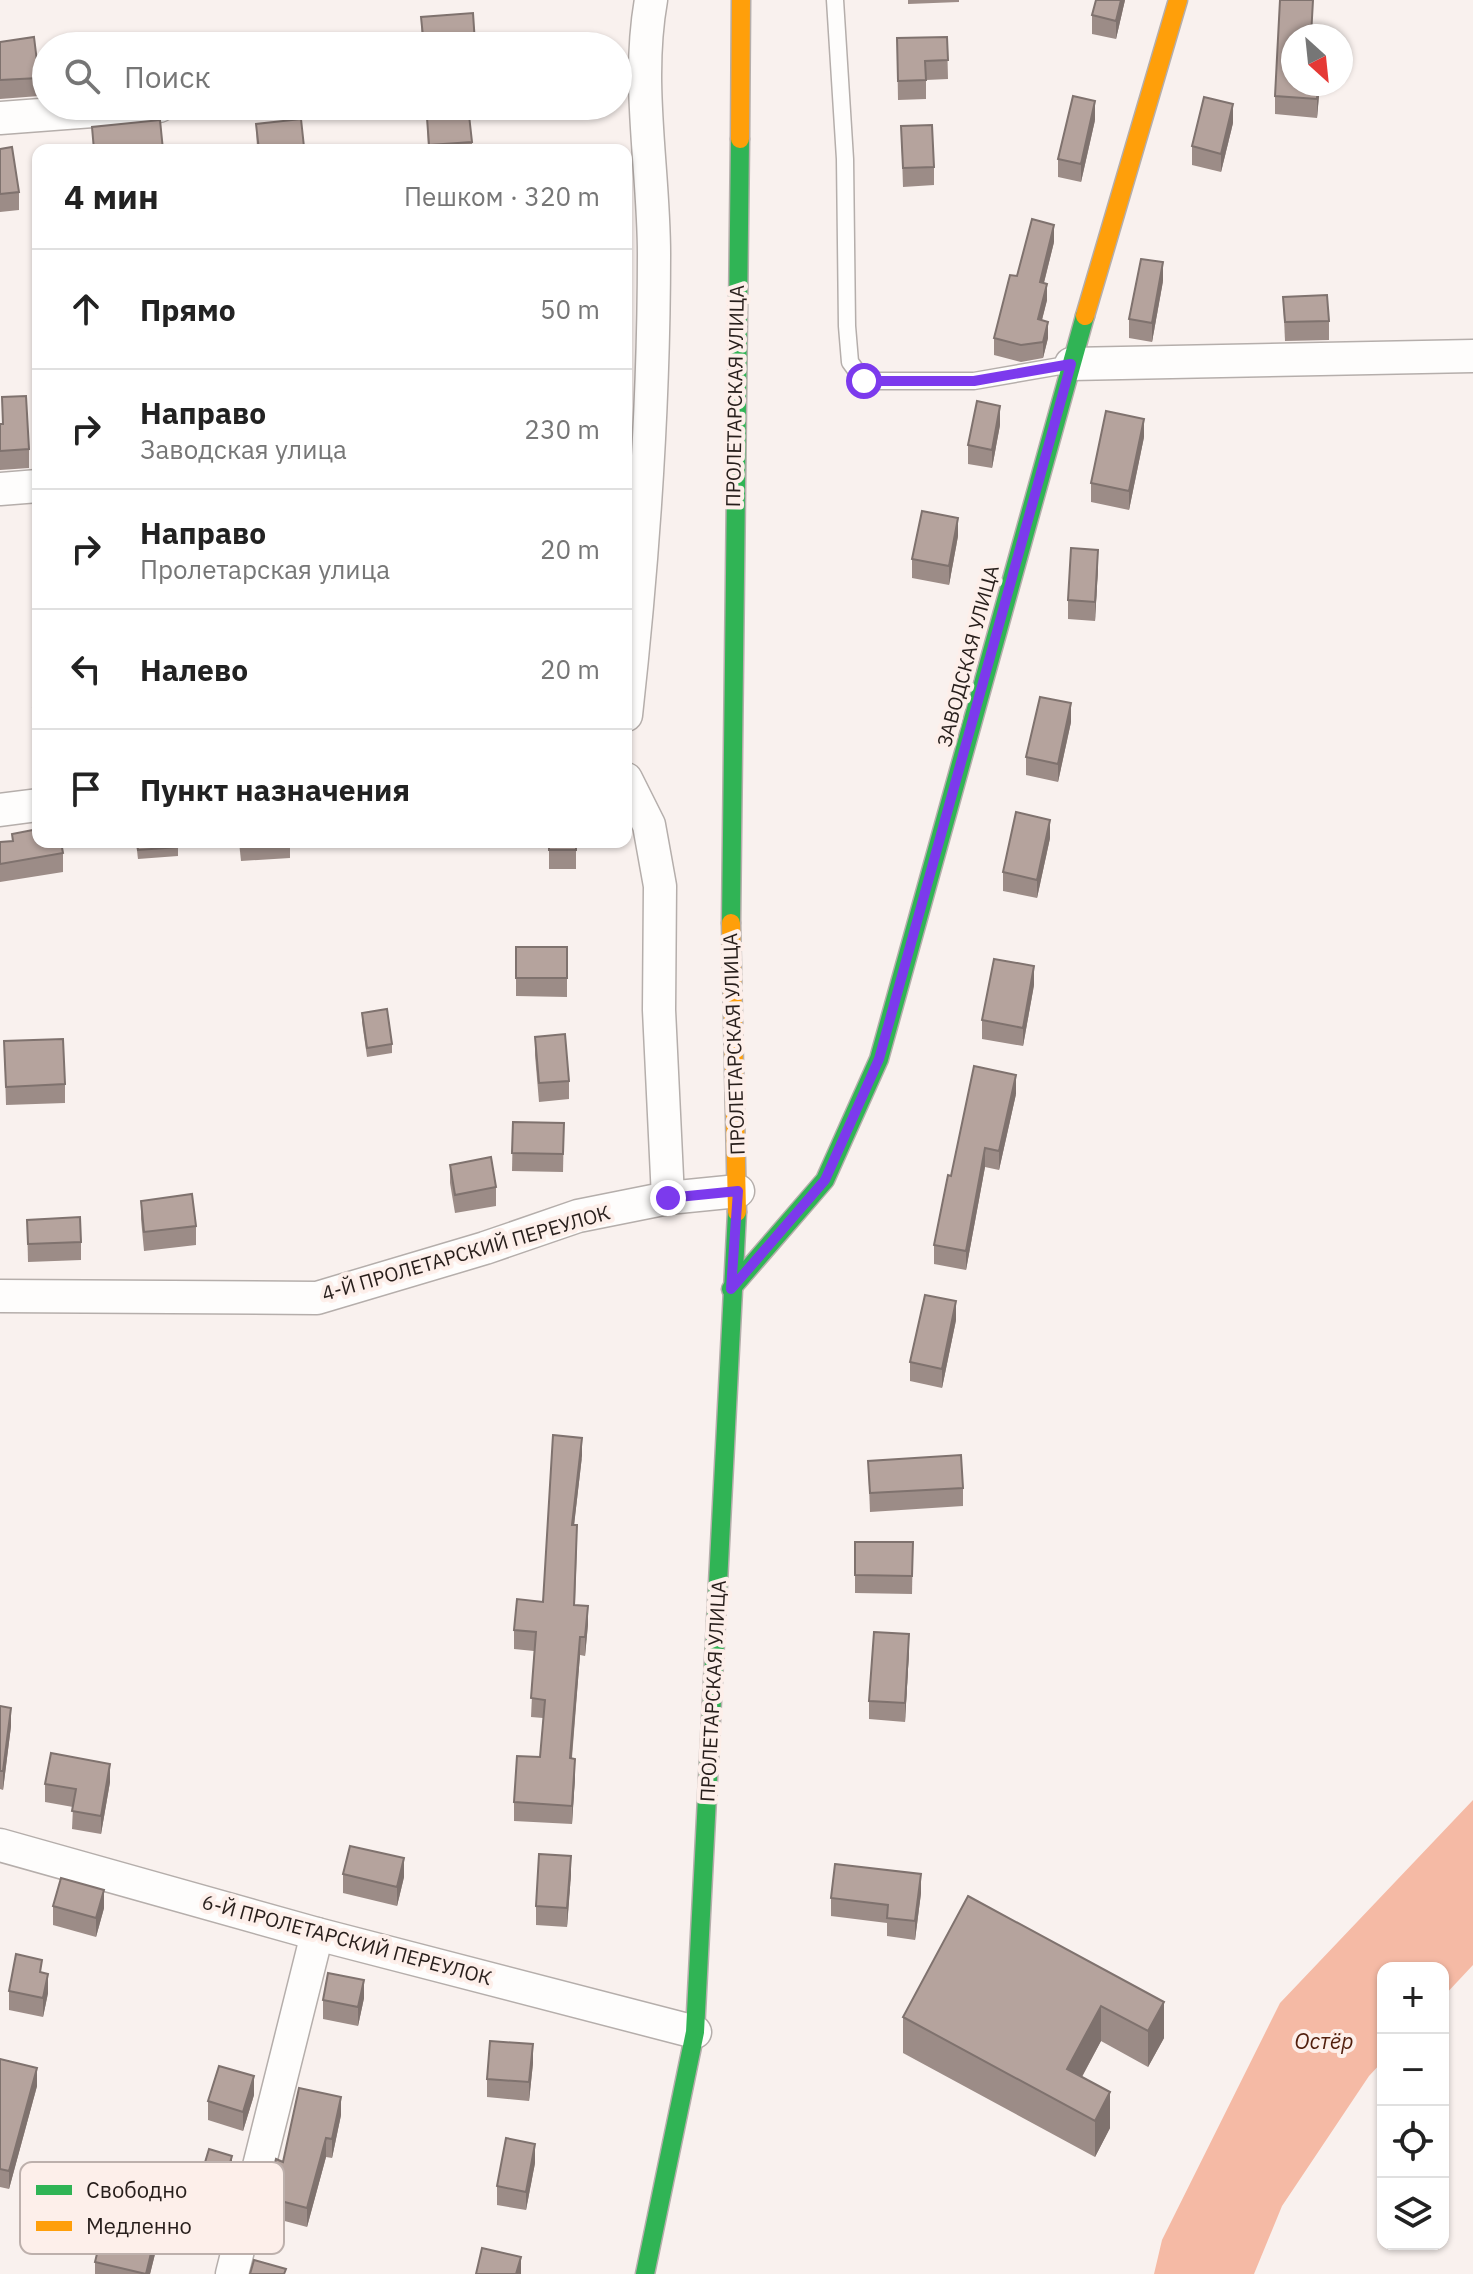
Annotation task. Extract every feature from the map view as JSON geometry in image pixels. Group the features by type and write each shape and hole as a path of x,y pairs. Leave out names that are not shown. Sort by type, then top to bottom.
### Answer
{"main road":[{"name":"ПРОЛЕТАРСКАЯ УЛИЦА","path":"645,2274 695,2032 738,1191 731,917 741,0"},
{"name":"ЗАВОДСКАЯ УЛИЦА","path":"731,1289 825,1180 879,1059 1071,364 1178,0"}],"street":[{"path":"632,67 651,0"},
{"path":"632,76 654,195 654,325 641,581 632,661"},
{"path":"0,118 32,116"},
{"path":"1071,364 1473,356"},
{"path":"0,489 32,486"},
{"path":"632,791 649,825 660,886 659,1010 668,1198"},
{"path":"0,810 32,806"},
{"name":"4-Й ПРОЛЕТАРСКИЙ ПЕРЕУЛОК","path":"0,1296 317,1298 485,1248 578,1216 668,1198 738,1191"},
{"name":"6-Й ПРОЛЕТАРСКИЙ ПЕРЕУЛОК","path":"0,1846 317,1934 695,2032"},
{"path":"260,2162 317,1934"},
{"path":"232,2274 237,2254"}],"lane":[{"path":"835,0 845,159 850,362 864,381 974,381 1071,364"}],"water":[{"name":"Остёр","path":"1473,1800 1473,1965 1449,1991 1449,1962 1377,1962 1377,2067 1282,2206 1254,2274 1154,2274 1162,2240 1280,2003"}],"building":[{"path":"1096,0 1121,0 1116,21 1092,15"},
{"path":"1280,0 1313,0 1312,24 1281,24 1281,96 1317,96 1317,99 1275,96"},
{"path":"473,13 474,32 423,32 421,17"},
{"path":"32,37 32,78 0,80 0,42"},
{"path":"947,37 948,60 925,61 926,80 898,81 897,38"},
{"path":"1073,96 1095,101 1081,164 1058,159"},
{"path":"1204,97 1233,104 1221,154 1192,146"},
{"path":"160,120 162,144 93,144 92,127"},
{"path":"301,120 304,144 258,144 256,124"},
{"path":"427,120 470,120 472,142 429,144"},
{"path":"932,125 934,167 903,168 901,126"},
{"path":"12,147 19,192 0,194 0,149"},
{"path":"1032,219 1054,225 1040,282 1047,284 1038,319 1048,322 1043,342 1021,345 994,338 1010,275 1017,276"},
{"path":"1141,259 1163,262 1152,323 1129,319"},
{"path":"1327,295 1329,321 1285,322 1283,297"},
{"path":"26,396 29,449 0,451 2,397"},
{"path":"977,401 1000,406 992,450 968,445"},
{"path":"1106,411 1144,419 1129,491 1091,483"},
{"path":"922,511 958,518 949,566 912,559"},
{"path":"1071,548 1098,550 1095,602 1068,600"},
{"path":"1040,697 1071,703 1058,764 1026,757"},
{"path":"1016,812 1050,820 1037,880 1003,872"},
{"path":"32,830 32,848 62,848 63,853 0,864 0,842 13,841 12,834"},
{"path":"549,848 576,848 576,850"},
{"path":"516,947 567,947 567,978 516,978"},
{"path":"994,959 1034,966 1023,1028 982,1020"},
{"path":"387,1009 392,1044 367,1048 362,1013"},
{"path":"565,1034 569,1081 539,1083 535,1037"},
{"path":"63,1039 65,1084 6,1087 4,1041"},
{"path":"974,1066 1016,1075 999,1151 985,1148 966,1251 934,1245"},
{"path":"513,1122 564,1123 563,1154 512,1153"},
{"path":"491,1157 496,1187 455,1195 450,1165"},
{"path":"192,1194 196,1226 144,1232 141,1201"},
{"path":"80,1217 81,1242 28,1244 27,1220"},
{"path":"925,1295 956,1301 942,1369 910,1362"},
{"path":"553,1435 582,1438 572,1525 577,1525 574,1605 588,1606 585,1637 580,1637 570,1758 575,1759 572,1806 514,1802 517,1756 540,1757 545,1700 531,1698 536,1632 514,1630 517,1599 543,1602"},
{"path":"961,1455 963,1488 870,1493 868,1461"},
{"path":"855,1542 913,1542 912,1576 855,1575"},
{"path":"874,1632 909,1634 905,1703 869,1701"},
{"path":"0,1706 11,1708 3,1771 0,1771"},
{"path":"51,1753 110,1764 101,1816 72,1811 76,1789 45,1784"},
{"path":"350,1846 404,1858 397,1887 343,1874"},
{"path":"539,1854 571,1856 567,1908 536,1906"},
{"path":"835,1864 921,1874 915,1921 887,1918 888,1905 831,1898"},
{"path":"61,1878 104,1890 96,1918 53,1906"},
{"path":"968,1896 1164,2002 1148,2031 1101,2006 1067,2069 1110,2092 1095,2121 903,2017"},
{"path":"16,1954 42,1960 40,1972 48,1974 43,1998 9,1991"},
{"path":"328,1973 364,1980 358,2007 323,2000"},
{"path":"490,2041 533,2044 529,2082 487,2079"},
{"path":"0,2059 37,2068 9,2171 0,2169"},
{"path":"219,2066 254,2076 243,2112 208,2101"},
{"path":"299,2088 341,2097 332,2139 326,2138 307,2208 284,2202 283,2162"},
{"path":"506,2138 535,2144 526,2192 497,2186"},
{"path":"209,2149 232,2156 230,2162 205,2162"},
{"path":"482,2248 521,2257 516,2274 476,2274"},
{"path":"97,2254 151,2254 146,2274 95,2262"},
{"path":"254,2260 286,2269 284,2274 250,2274"}],"traffic: fast":[{"path":"731,923 740,139"},
{"path":"731,1289 825,1180 879,1059 1085,316"},
{"path":"645,2274 695,2032 737,1212"}],"traffic: slow":[{"path":"740,139 741,0"},
{"path":"1085,316 1178,0"},
{"path":"731,923 737,1212"}],"route":[{"path":"668,1198 738,1191 731,1289 825,1180 879,1059 1071,364 974,381 864,381"}]}
